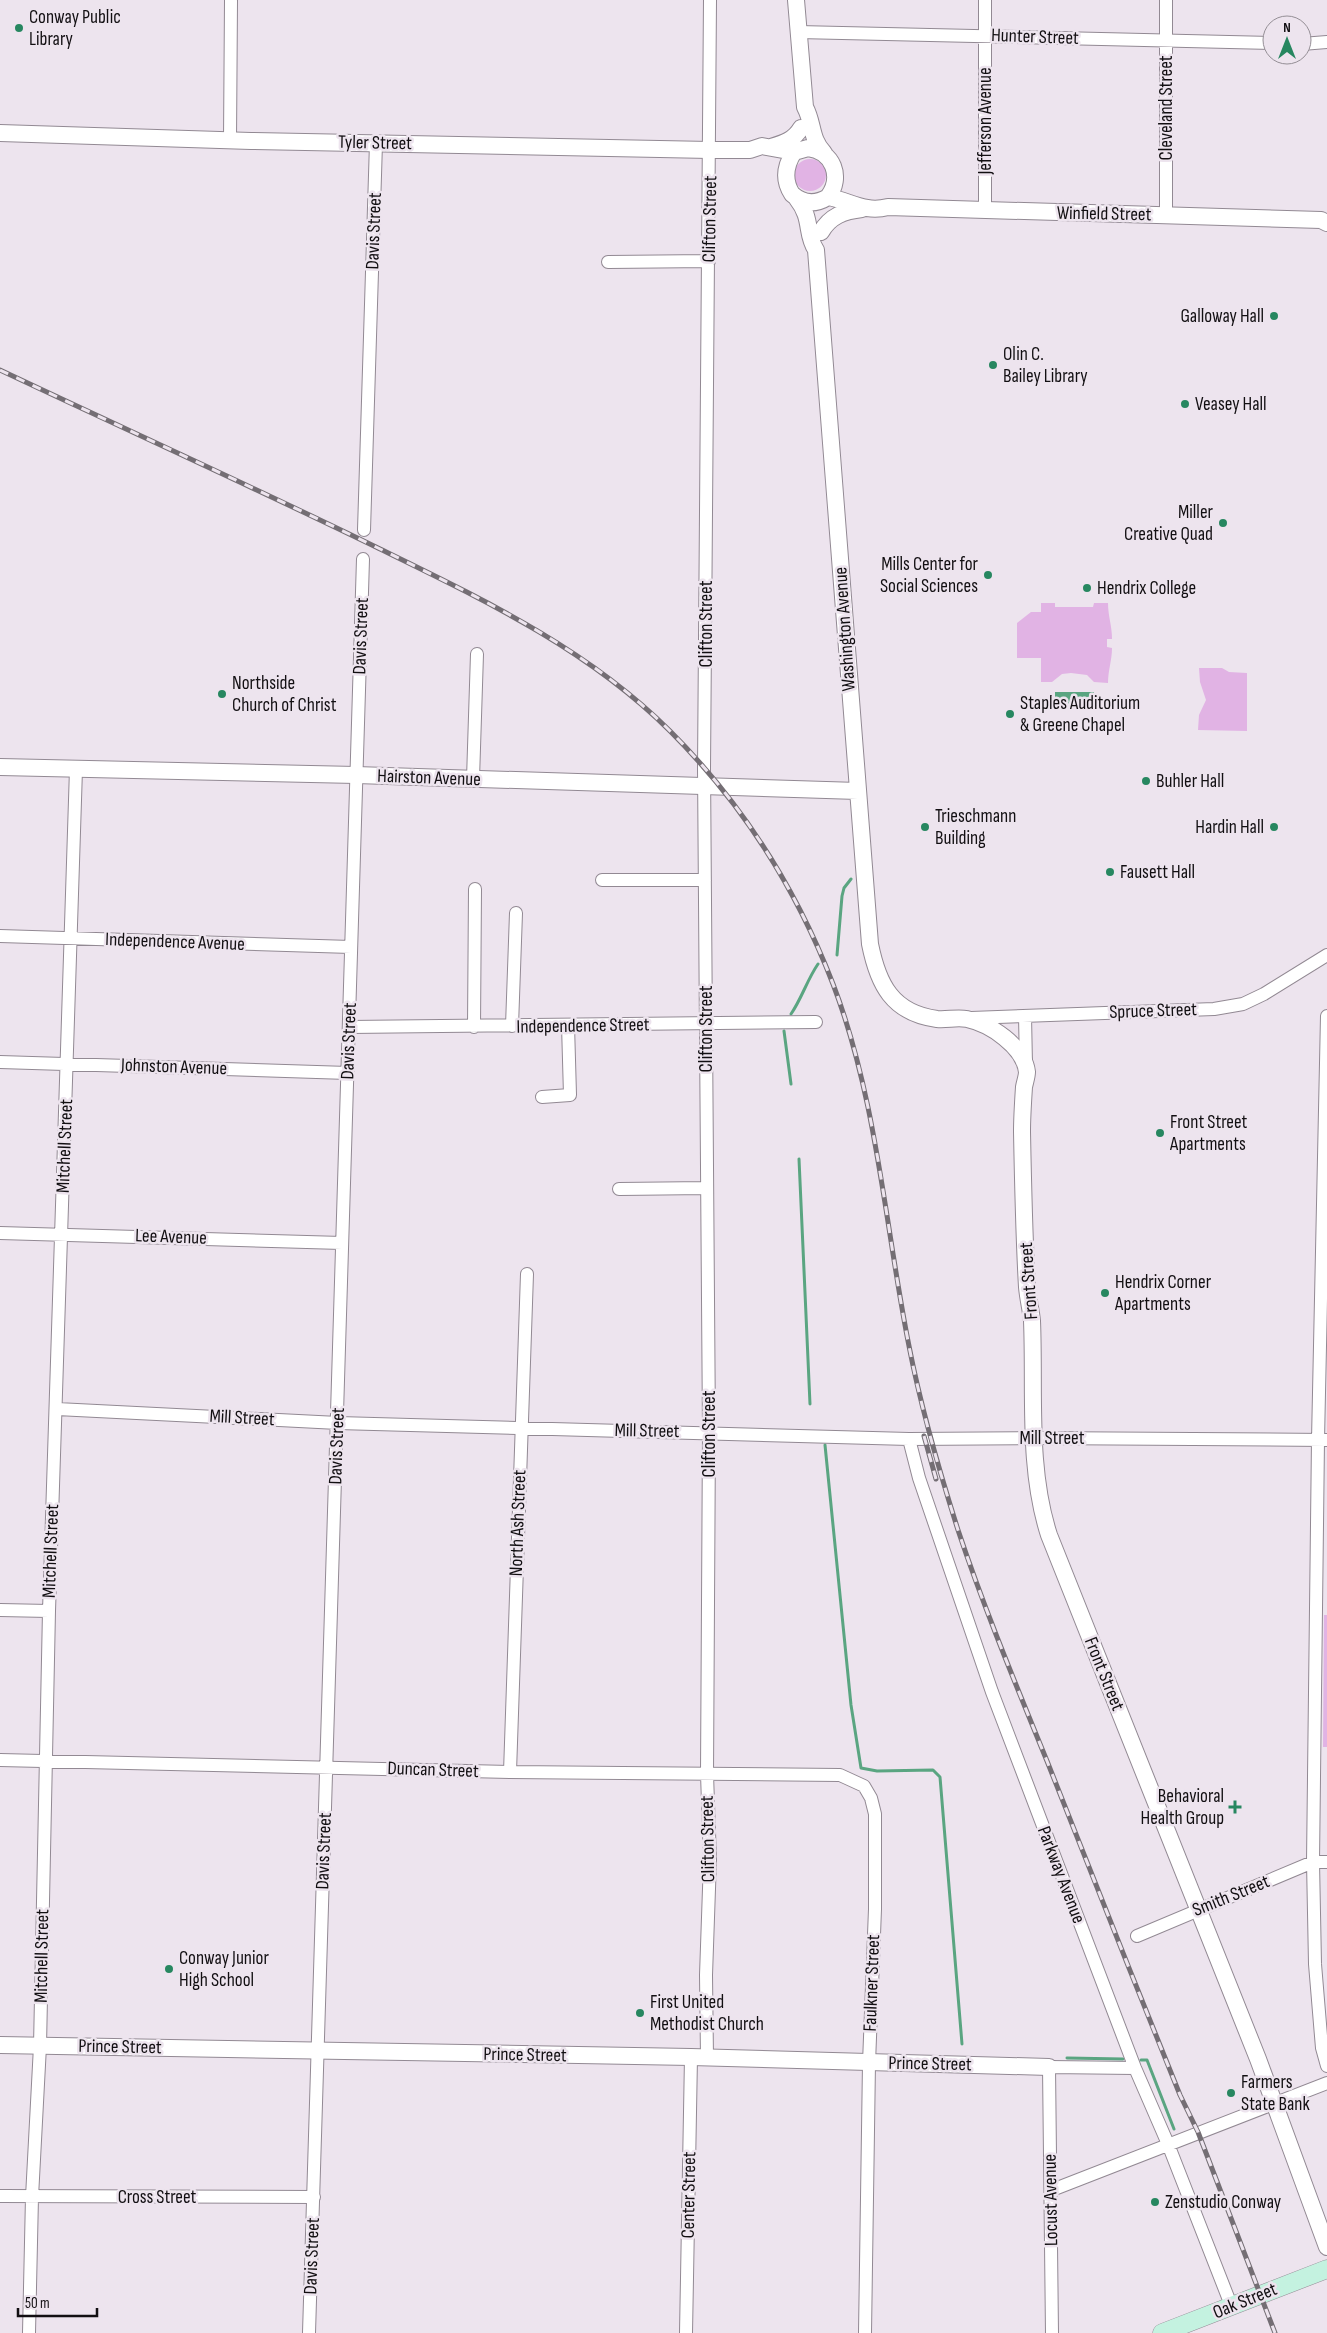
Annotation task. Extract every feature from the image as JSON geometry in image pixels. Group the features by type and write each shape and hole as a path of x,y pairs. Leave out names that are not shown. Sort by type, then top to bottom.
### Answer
{"main road":[{"name":"Oak Street","path":"1162,2333 1196,2327 1231,2305 1327,2269"}],"street":[{"path":"230,139 231,0"},
{"name":"Clifton Street","path":"699,2058 706,1975 710,1860 708,1774 709,1432 705,788 710,0"},
{"path":"796,0 805,107 810,120 813,139 832,163 834,175 834,183 826,199 813,203 797,199 787,187 787,165 797,151 803,134 801,128"},
{"name":"Jefferson Avenue","path":"985,0 985,211"},
{"name":"Cleveland Street","path":"1166,0 1166,216"},
{"name":"Hunter Street","path":"798,32 1262,43"},
{"path":"1312,43 1327,42"},
{"path":"772,147 794,138 801,128 805,107"},
{"name":"Tyler Street","path":"0,133 710,150 750,150 772,147 797,151"},
{"name":"Davis Street","path":"364,530 376,143"},
{"path":"797,151 817,149 824,153"},
{"name":"Tyler Street","path":"750,150 774,159 786,177"},
{"name":"Winfield Street","path":"834,175 842,187 851,194 888,207"},
{"name":"Washington Avenue","path":"797,199 806,210 811,239 816,250 870,944 875,970 885,990 895,1002 915,1013 937,1019 966,1019"},
{"name":"Winfield Street","path":"826,199 846,200 862,208 876,210 888,207 1325,220"},
{"name":"Washington Avenue","path":"816,250 820,244 819,215 826,199"},
{"name":"Washington Avenue","path":"821,232 830,219 838,214 862,208"},
{"path":"608,262 709,261"},
{"name":"Davis Street","path":"309,2333 328,1767 363,559"},
{"path":"473,779 477,654"},
{"name":"Hairston Avenue","path":"0,767 356,775 705,788 858,791"},
{"name":"Mitchell Street","path":"29,2333 32,2197 40,2046 49,1611 57,1409 76,768"},
{"path":"602,880 706,880"},
{"path":"474,1026 475,889"},
{"path":"512,1026 516,913"},
{"name":"Independence Avenue","path":"0,936 351,947"},
{"name":"Spruce Street","path":"966,1019 1214,1009 1242,1004 1264,994 1327,955"},
{"name":"Front Street","path":"1025,1016 1027,1071 1022,1123 1027,1289 1032,1318 1034,1438 1041,1512 1274,2103 1327,2247"},
{"path":"1327,1016 1322,1440 1321,1757 1313,1862 1315,1964 1322,2048 1327,2066"},
{"path":"966,1019 990,1028 1003,1036 1015,1049 1027,1071"},
{"name":"Independence Street","path":"349,1027 706,1025 816,1022"},
{"path":"542,1097 570,1095 568,1026"},
{"name":"Johnston Avenue","path":"0,1062 348,1073"},
{"path":"618,1189 706,1188"},
{"name":"Lee Avenue","path":"0,1233 342,1243"},
{"name":"North Ash Street","path":"510,1772 520,1428 527,1274"},
{"name":"Mill Street","path":"57,1409 338,1423 909,1439 1322,1440"},
{"name":"Parkway Avenue","path":"909,1439 919,1478 990,1688 1135,2068 1168,2144 1231,2305"},
{"path":"0,1610 49,1611"},
{"name":"Duncan Street","path":"0,1760 510,1772 840,1774 864,1786"},
{"name":"Faulkner Street","path":"864,1786 871,1798 875,1814 875,1909 869,2063 865,2333"},
{"name":"Smith Street","path":"1137,1936 1197,1909 1313,1862 1327,1862"},
{"name":"Prince Street","path":"0,2045 699,2058 1049,2067"},
{"name":"Center Street","path":"686,2333 699,2058"},
{"path":"1049,2067 1135,2068"},
{"name":"Locust Avenue","path":"1049,2067 1052,2190 1052,2333"},
{"path":"1052,2190 1327,2083"},
{"name":"Cross Street","path":"0,2196 314,2197"}],"shaded area":[{"path":"810,159 816,160 821,164 825,169 825,181 821,186 816,190 810,191 804,190 799,186 795,181 794,175 795,169 799,164 804,160"},
{"path":"1041,603 1055,603 1055,607 1093,607 1094,603 1108,603 1112,639 1107,639 1107,647 1112,648 1108,683 1094,682 1087,675 1071,673 1062,674 1052,682 1041,682 1041,658 1017,658 1017,623 1031,612 1041,612"},
{"path":"1199,668 1222,668 1229,672 1247,673 1247,731 1198,730 1199,715 1206,700 1200,682"},
{"path":"1055,692 1094,692 1093,704 1055,703"},
{"path":"1324,1615 1327,1615 1327,1747 1323,1747"}],"waterway":[{"path":"837,955 842,896 844,888 851,879"},
{"path":"791,1014 818,964"},
{"path":"784,1031 791,1084"},
{"path":"799,1159 810,1404"},
{"path":"825,1445 851,1705 861,1768 877,1771 933,1770 940,1777 962,2044"},
{"path":"1067,2058 1123,2059"},
{"path":"1141,2060 1147,2060 1174,2129"}],"railway":[{"path":"0,370 415,566 493,606 568,650 604,674 638,701 670,731 721,787 765,848 802,914 833,984 848,1028 860,1072 879,1163 914,1369 937,1462 958,1530 1001,1646 1180,2095 1198,2132 1275,2333"},
{"path":"924,1436 936,1479"}],"place":[{"name":"Conway Public Library","path":"19,28"},
{"name":"Galloway Hall","path":"1274,316"},
{"name":"Olin C. Bailey Library","path":"993,365"},
{"name":"Veasey Hall","path":"1185,404"},
{"name":"Miller Creative Quad","path":"1223,523"},
{"name":"Mills Center for Social Sciences","path":"988,575"},
{"name":"Hendrix College","path":"1087,588"},
{"name":"Northside Church of Christ","path":"222,694"},
{"name":"Staples Auditorium & Greene Chapel","path":"1010,714"},
{"name":"Buhler Hall","path":"1146,781"},
{"name":"Trieschmann Building","path":"925,827"},
{"name":"Hardin Hall","path":"1274,827"},
{"name":"Fausett Hall","path":"1110,872"},
{"name":"Front Street Apartments","path":"1160,1133"},
{"name":"Hendrix Corner Apartments","path":"1105,1293"},
{"name":"Behavioral Health Group","path":"1235,1807"},
{"name":"Conway Junior High School","path":"169,1969"},
{"name":"First United Methodist Church","path":"640,2013"},
{"name":"Farmers State Bank","path":"1231,2093"},
{"name":"Zenstudio Conway","path":"1155,2202"}]}
